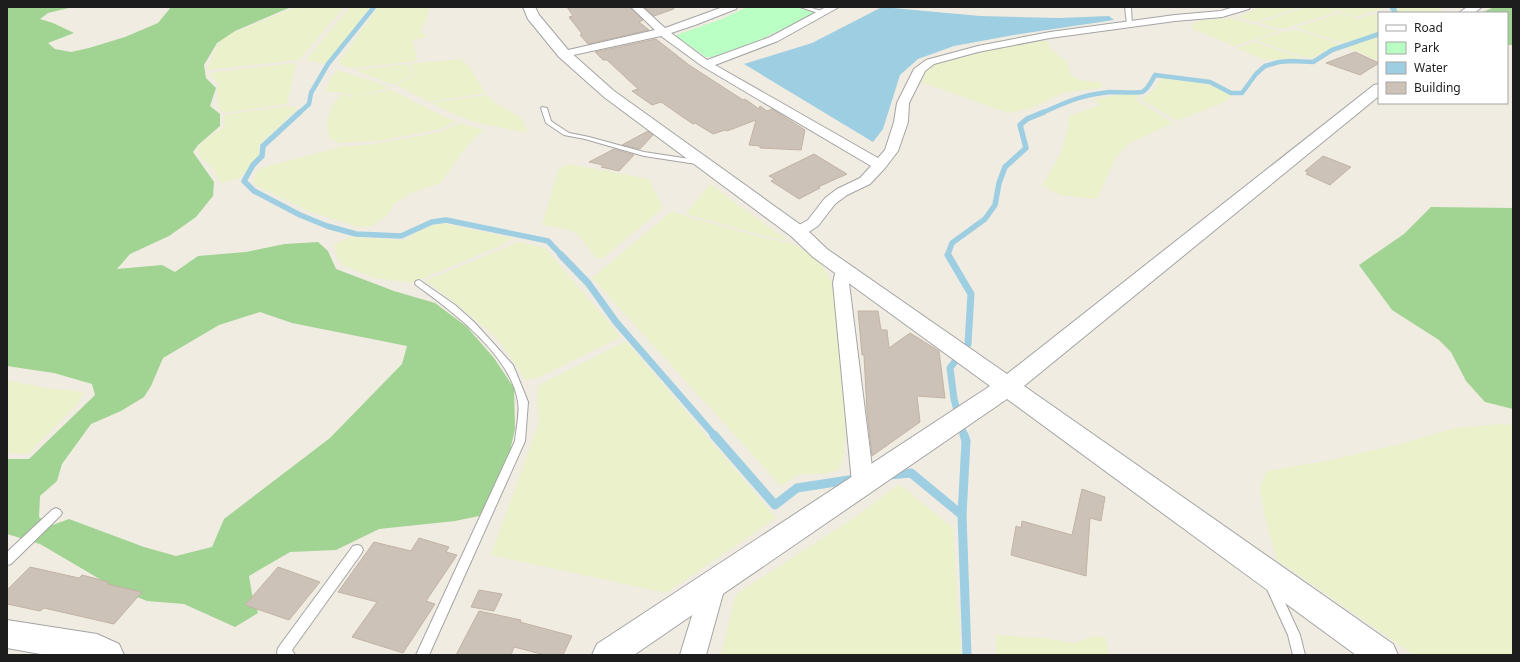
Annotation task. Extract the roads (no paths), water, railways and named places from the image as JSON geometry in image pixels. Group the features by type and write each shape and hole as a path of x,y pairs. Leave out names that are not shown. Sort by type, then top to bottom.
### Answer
{"street":[{"path":"529,7 533,16 564,54 609,94 798,232 820,253 844,268 1382,655"},
{"path":"636,7 663,32 706,64 880,164"},
{"path":"564,54 663,32 691,24 732,7"},
{"path":"706,64 774,39 834,7"},
{"path":"798,232 813,223 830,201 842,192 865,181 891,151 901,122 903,102 920,69 930,62 978,49 1050,36 1175,18 1222,14 1244,7"},
{"path":"1467,12 1476,7"},
{"path":"608,655 1008,386 1378,89"},
{"path":"844,268 841,283 847,319 863,483"},
{"path":"693,655 714,583"},
{"path":"7,634 97,649 108,655"}],"lane":[{"path":"803,7 824,13"},
{"path":"1128,7 1130,24"},
{"path":"544,108 548,122 566,134 626,150 704,163"},
{"path":"419,283 452,307 489,343 510,368 518,384 523,402 520,441 422,655"},
{"path":"7,560 56,513"},
{"path":"289,655 283,652 357,550"},
{"path":"1266,573 1294,635 1299,655"}],"water":[{"path":"882,7 980,16 1059,18 1109,16 1114,20 1020,34 954,46 918,59 900,75 883,129 873,142 744,64 812,43"}],"waterway":[{"path":"299,113 309,104 311,93 328,64 374,7"},
{"path":"1395,7 1392,8 1395,12"},
{"path":"1042,113 1068,102 1091,95 1110,92 1142,92 1148,87 1155,75 1210,82 1231,93 1242,93 1256,74 1265,66 1279,62 1313,62 1332,50 1378,34"},
{"path":"300,112 263,146 262,156 253,165 244,181 254,191 300,215 327,226 356,234 401,236 432,222 446,220 548,241 562,256"},
{"path":"949,256 948,254 952,243 985,219 995,205 999,183 1005,167 1026,148 1020,125 1027,119 1044,112"},
{"path":"561,255 588,283 616,322 715,436"},
{"path":"948,255 971,294 968,344 950,368 954,399 964,436"},
{"path":"714,435 775,505 797,488 855,479"},
{"path":"962,515 966,441 964,435"},
{"path":"889,475 911,473 962,515"},
{"path":"962,515 967,655"}]}
